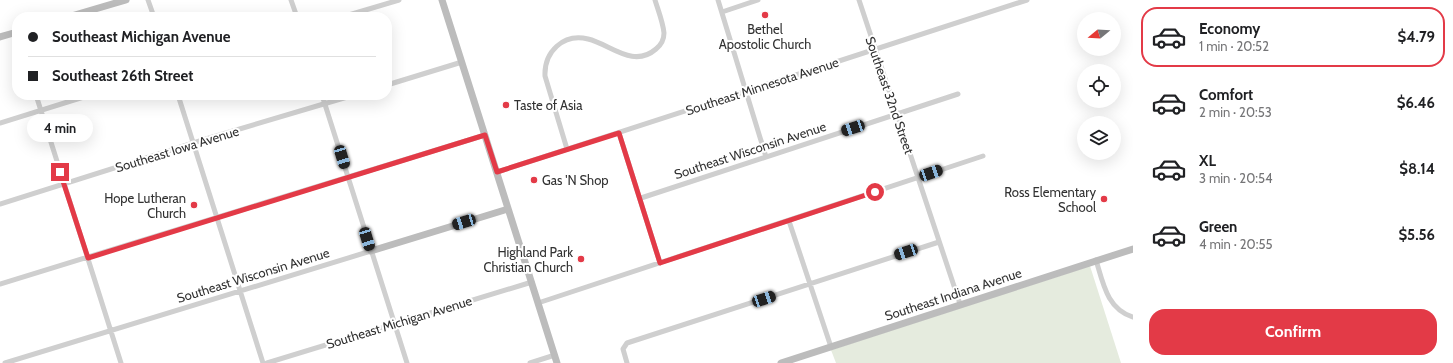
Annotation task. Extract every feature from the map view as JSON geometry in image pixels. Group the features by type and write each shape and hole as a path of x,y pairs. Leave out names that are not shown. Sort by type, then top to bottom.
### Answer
{"street":[{"path":"85,12 126,0"},
{"path":"148,0 152,12"},
{"path":"291,0 295,12"},
{"path":"358,12 398,0"},
{"path":"442,0 557,363"},
{"path":"568,149 545,76 545,64 550,53 558,44 576,38 592,40 625,56 641,56 654,51 661,43 664,35 655,0"},
{"path":"718,0 744,80 766,157"},
{"path":"722,12 758,0"},
{"name":"Southeast 32nd Street","path":"859,0 874,49 960,304"},
{"name":"Southeast Minnesota Avenue","path":"497,172 1027,0"},
{"path":"0,37 12,34"},
{"path":"392,83 462,62"},
{"name":"Southeast Wisconsin Avenue","path":"641,198 958,94"},
{"path":"38,100 121,363"},
{"path":"0,123 74,100"},
{"path":"180,100 263,363"},
{"path":"324,100 407,363"},
{"name":"Southeast Iowa Avenue","path":"0,204 193,143 338,100"},
{"path":"619,133 641,198 660,263"},
{"path":"0,284 485,135"},
{"path":"538,303 983,156"},
{"name":"Southeast Wisconsin Avenue","path":"5,363 508,209"},
{"path":"789,221 831,346"},
{"path":"626,363 623,347 627,343 939,242"},
{"name":"Southeast Indiana Avenue","path":"781,363 794,361 831,346 1133,249"},
{"path":"1096,260 1109,300 1119,311 1133,317"},
{"name":"Southeast Michigan Avenue","path":"267,363 532,282"},
{"path":"530,363 555,356"}],"shaded area":[{"path":"1090,266 1121,363 836,363 831,350"}],"place":[{"name":"Bethel Apostolic Church","path":"765,15"},
{"name":"Taste of Asia","path":"506,105"},
{"name":"Gas 'N Shop","path":"534,180"},
{"name":"Ross Elementary School","path":"1104,199"},
{"name":"Hope Lutheran Church","path":"194,205"},
{"name":"Highland Park Christian Church","path":"581,259"}],"route":[{"path":"60,172 88,258 485,135 497,172 619,133 641,198 660,263 875,192"}]}
